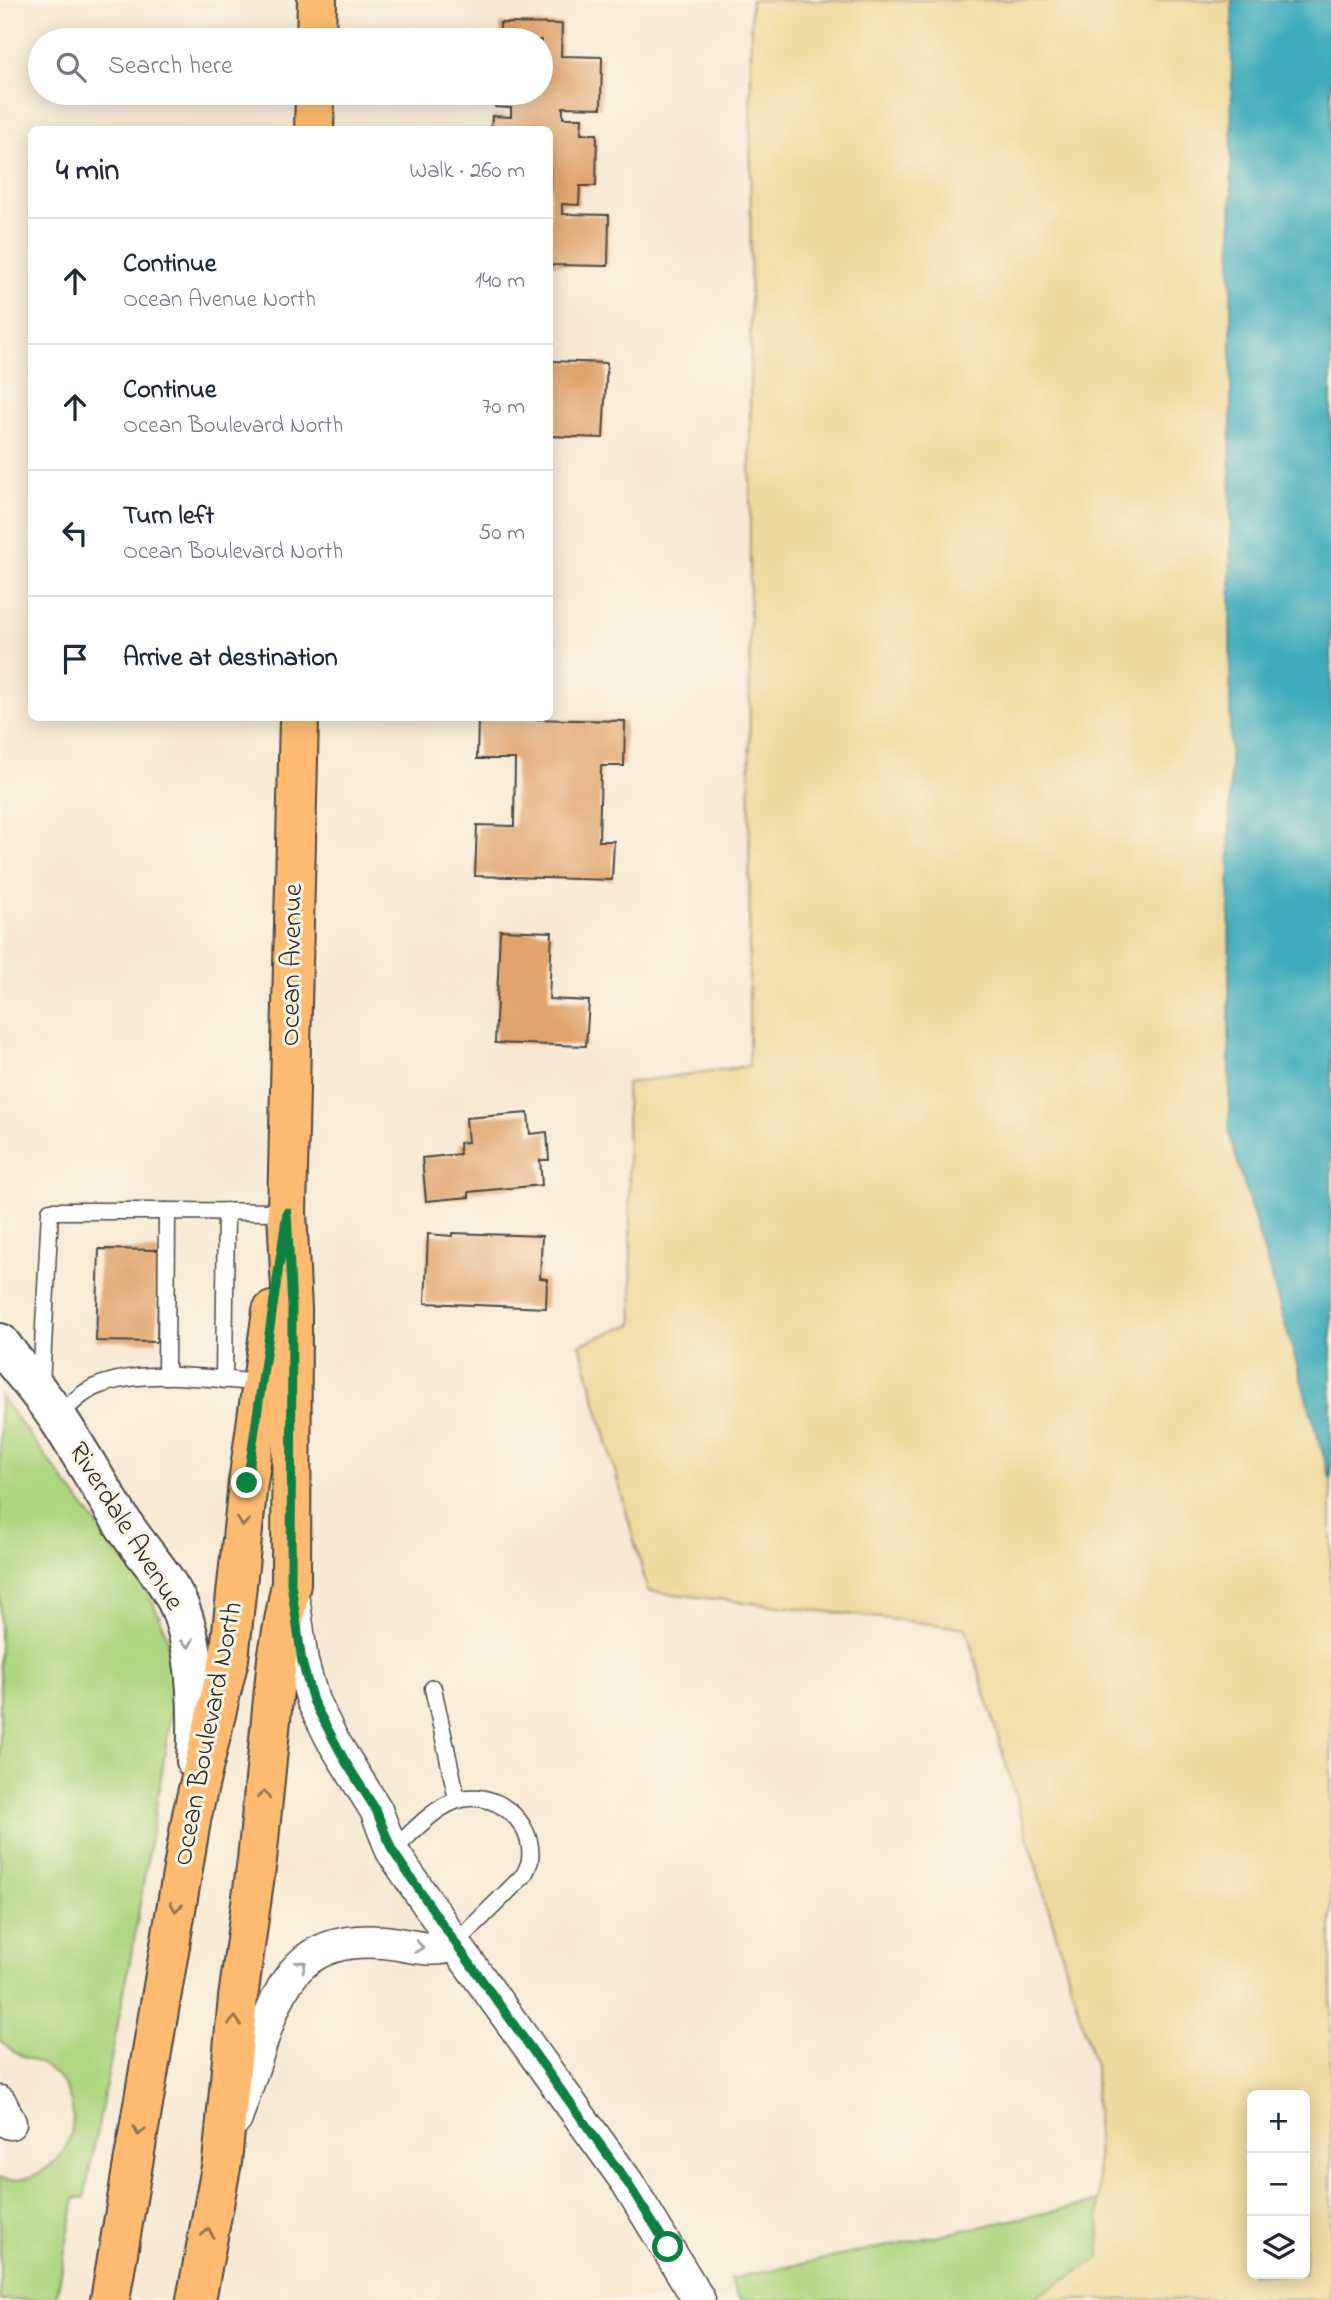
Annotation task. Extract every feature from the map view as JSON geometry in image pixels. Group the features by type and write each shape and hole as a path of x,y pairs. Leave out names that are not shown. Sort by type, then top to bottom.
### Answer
{"main road":[{"path":"316,28 317,0"},
{"path":"314,126 315,105"},
{"name":"Ocean Avenue","path":"287,1212 299,721"},
{"name":"Ocean Boulevard North","path":"110,2300 192,1815 229,1659 247,1483 287,1212"},
{"name":"Ocean Boulevard North","path":"195,2300 222,2162 277,1659 291,1583 292,1308 287,1212"}],"street":[{"name":"Riverdale Avenue","path":"0,1343 48,1406 128,1530 154,1563 180,1609 194,1671 198,1709 192,1815"},
{"path":"291,1583 302,1662 313,1701 345,1761 376,1810 392,1850 627,2182 699,2300"},
{"path":"222,2162 277,1997 295,1970 309,1958 353,1941 432,1948 456,1944"}],"lane":[{"path":"262,1383 166,1376 121,1381 93,1388 48,1406 50,1211 287,1212"},
{"path":"166,1376 167,1211"},
{"path":"224,1380 226,1211"},
{"path":"433,1688 457,1800"},
{"path":"392,1850 440,1808 457,1800 476,1798 493,1801 510,1810 523,1826 530,1860 524,1875 456,1944"}],"green space":[{"path":"0,1396 146,1589 165,1629 173,1681 172,1710 134,1940 84,2199 75,2198 56,2300 0,2300 0,2179 24,2179 46,2169 66,2147 73,2123 69,2097 56,2076 46,2067 10,2050 0,2040"},
{"path":"1247,2171 1247,2279 1310,2279 1331,2300 740,2300 729,2279"}],"sand":[{"path":"751,0 1232,0 1229,1133 1331,1481 1331,2300 1030,2300 1100,2258 1095,2066 966,1628 648,1591 580,1344 633,1324 626,1083 749,1066"}],"water":[{"path":"1232,0 1331,0 1331,1481 1229,1133"}],"building":[{"path":"500,23 562,24 561,56 602,57 601,108 563,107 563,118 582,118 581,134 597,134 596,186 580,186 579,205 562,204 562,214 609,215 608,266 553,265 553,126 491,126 492,116 511,117 511,108 495,105 553,105 553,28 500,28"},
{"path":"553,361 607,363 603,438 553,436"},
{"path":"478,721 625,721 624,766 601,766 599,841 614,841 612,880 475,876 477,825 514,826 515,759 477,759"},
{"path":"500,930 552,932 549,999 589,1001 586,1046 495,1043"},
{"path":"528,1113 530,1134 547,1132 549,1160 540,1160 542,1185 469,1192 469,1197 426,1201 422,1158 460,1154 459,1143 468,1142 466,1118"},
{"path":"452,1233 542,1236 540,1278 547,1279 546,1308 425,1303 428,1234 452,1236"},
{"path":"99,1249 159,1250 157,1342 96,1341"}],"route":[{"path":"247,1483 287,1212 292,1290 291,1583 302,1662 313,1701 332,1739 376,1810 392,1850 627,2182 668,2247"}]}
